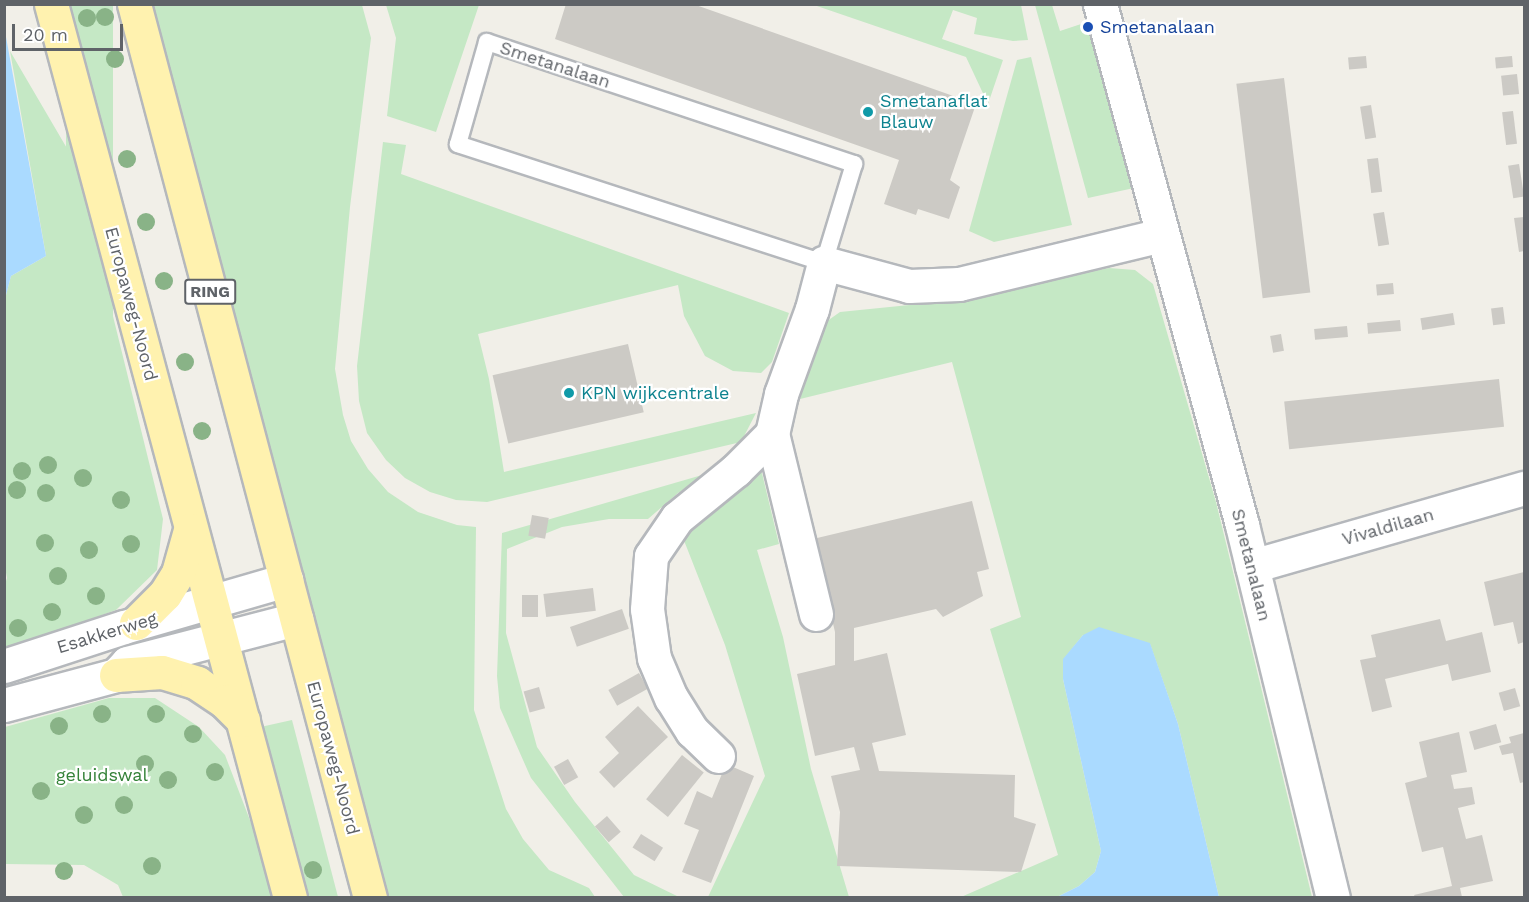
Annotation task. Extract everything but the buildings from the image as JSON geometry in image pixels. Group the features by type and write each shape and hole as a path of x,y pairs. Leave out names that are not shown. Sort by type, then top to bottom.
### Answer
{"main road":[{"name":"Europaweg-Noord","path":"51,4 290,897"},
{"name":"Europaweg-Noord","path":"134,4 370,897"},
{"path":"136,623 165,594 178,573 190,530"},
{"path":"116,675 162,672 197,683 224,701 243,720"}],"street":[{"name":"Smetanalaan","path":"1102,5 1161,236 1252,566 1333,897"},
{"name":"Smetanalaan","path":"816,614 772,435 781,394 812,309 824,263 909,286 958,284 1161,236"},
{"path":"718,756 692,730 671,698 654,658 647,609 651,556 677,518 736,470 772,435"},
{"name":"Vivaldilaan","path":"1252,566 1524,488"},
{"path":"210,602 286,580"},
{"name":"Esakkerweg","path":"4,666 136,623 210,602"},
{"path":"220,639 296,619"},
{"name":"Esakkerweg","path":"4,705 116,675 127,663 220,639"}],"lane":[{"name":"Smetanalaan","path":"487,42 854,164 824,263 458,144 487,42"}],"green space":[{"path":"66,5 113,5 113,519 66,519"},
{"path":"152,5 362,5 371,38 350,207 335,369 343,415 351,441 368,469 388,492 418,512 457,525 476,527 474,710 506,809 523,839 549,870 589,888 595,897 389,897"},
{"path":"386,5 479,5 436,132 387,116 396,38"},
{"path":"814,5 1021,5 1028,40 1013,41 974,34 977,18 953,10 942,39 1003,60 988,104 966,57"},
{"path":"1035,5 1052,5 1060,31 1090,21 1134,188 1088,198"},
{"path":"10,51 75,162 163,519 157,570 116,610 5,650 4,587 7,578 4,562 5,299 11,276 46,256"},
{"path":"1031,57 1072,225 994,242 969,231 1017,60"},
{"path":"383,142 406,145 401,174 789,313 772,362 761,373 733,371 705,356 684,316 678,285 478,334 489,379 504,472 756,413 741,442 487,502 456,500 430,492 405,478 386,460 367,433 359,401 357,366"},
{"path":"1109,268 1135,270 1153,284 1216,502 1312,897 1219,897 1178,724 1150,644 1083,635 1063,660 1063,679 1101,851 1095,872 1079,886 1057,897 961,897 1058,855 990,629 1021,617 952,362 800,399 823,324 840,312 939,302"},
{"path":"761,469 779,544 757,550 783,637 811,769 849,897 708,897 765,776 725,645 683,538"},
{"path":"709,473 678,493 648,519 609,519 562,527 507,549 506,633 537,747 575,802 634,875 679,897 624,897 531,778 500,708 497,676 502,533"},
{"name":"geluidswal","path":"109,698 155,698 199,727 225,755 261,849 274,897 123,897 118,885 84,865 5,864 5,727"},
{"path":"292,720 338,897 305,897 256,728"}],"water":[{"path":"4,26 46,256 11,276 5,299"},
{"path":"1099,627 1150,643 1178,724 1219,897 1057,897 1079,886 1095,872 1101,851 1063,679 1063,659 1083,635"}],"place":[{"name":"Smetanalaan","path":"1088,27"},
{"name":"Smetanaflat Blauw","path":"868,112"},
{"name":"KPN wijkcentrale","path":"569,393"}]}
